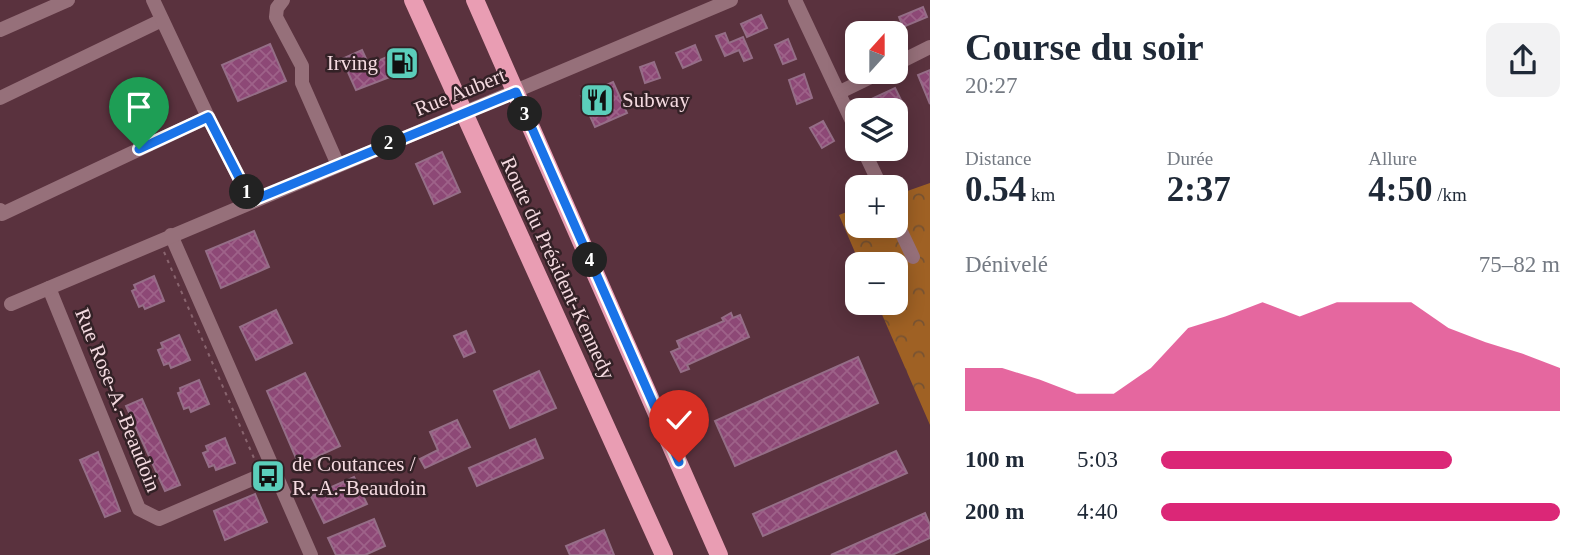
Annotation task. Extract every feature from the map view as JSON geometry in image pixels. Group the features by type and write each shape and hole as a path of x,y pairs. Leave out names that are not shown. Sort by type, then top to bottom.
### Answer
{"main road":[{"name":"Route du Président-Kennedy","path":"412,0 461,113 664,555"},
{"name":"Route du Président-Kennedy","path":"475,0 719,555"}],"street":[{"path":"0,30 68,0"},
{"path":"153,0 251,201"},
{"path":"283,0 277,8 276,17 302,66 302,82 338,165"},
{"name":"Rue Aubert","path":"11,304 731,0"},
{"path":"795,0 845,104"},
{"path":"0,98 162,20"},
{"path":"908,58 930,47"},
{"path":"840,92 856,84"},
{"path":"0,210 2,214 208,117"},
{"path":"171,235 311,555"},
{"path":"904,238 913,257"},
{"name":"Rue Rose-A.-Beaudoin","path":"49,288 139,509 159,519 274,470"}],"green space":[{"path":"930,183 930,425 882,315 908,315 908,252 855,252 849,238 908,238 908,191"},
{"path":"845,213 845,229 839,215"}],"building":[{"path":"923,7 927,17 908,25 908,21 901,21 899,17"},
{"path":"761,15 767,28 747,37 741,24"},
{"path":"725,33 729,43 743,37 752,58 744,61 739,50 725,56 716,36"},
{"path":"788,39 796,59 783,64 775,45"},
{"path":"270,44 286,81 238,101 222,65"},
{"path":"695,45 701,60 683,68 676,53"},
{"path":"407,48 416,67 356,90 342,59 362,50 369,65"},
{"path":"654,62 660,78 645,83 640,67"},
{"path":"930,70 930,104 918,75"},
{"path":"804,74 812,98 797,104 789,80"},
{"path":"613,82 627,113 595,127 581,96"},
{"path":"895,88 900,98 874,98"},
{"path":"823,121 834,141 822,148 810,128"},
{"path":"442,152 460,192 434,204 416,164"},
{"path":"254,231 269,267 221,288 206,251"},
{"path":"154,276 164,301 145,309 143,305 139,307 132,291 136,289 134,285"},
{"path":"276,310 292,343 256,360 240,327"},
{"path":"731,313 733,318 740,315 749,337 687,365 689,369 681,372 671,352 680,348 677,341 724,321 722,318"},
{"path":"466,331 475,352 464,357 454,336"},
{"path":"179,335 190,360 171,368 169,363 164,365 158,350 163,348 161,343"},
{"path":"858,357 878,403 735,466 715,421"},
{"path":"539,371 556,408 510,428 494,391"},
{"path":"305,373 340,446 299,465 267,391"},
{"path":"199,380 209,404 191,412 189,407 184,409 178,393 181,392 180,388"},
{"path":"142,399 180,485 165,491 126,406"},
{"path":"457,420 470,447 425,468 420,459 438,450 430,432"},
{"path":"225,438 235,463 216,470 214,465 209,467 203,453 208,451 206,446"},
{"path":"535,439 543,458 477,486 469,468"},
{"path":"896,451 907,473 763,536 753,514"},
{"path":"98,452 120,511 105,517 80,460"},
{"path":"354,477 367,504 324,523 311,496"},
{"path":"255,494 267,522 225,540 214,511"},
{"path":"925,513 930,525 930,538 892,555 831,555"},
{"path":"374,519 385,546 365,555 336,555 328,538"},
{"path":"604,530 614,555 570,555 566,546"}],"place":[{"name":"Irving","path":"402,63"},
{"name":"Subway","path":"597,100"},
{"name":"de Coutances / R.-A.-Beaudoin","path":"268,476"}],"route":[{"path":"139,149 208,117 251,201 516,92 679,462"}]}
